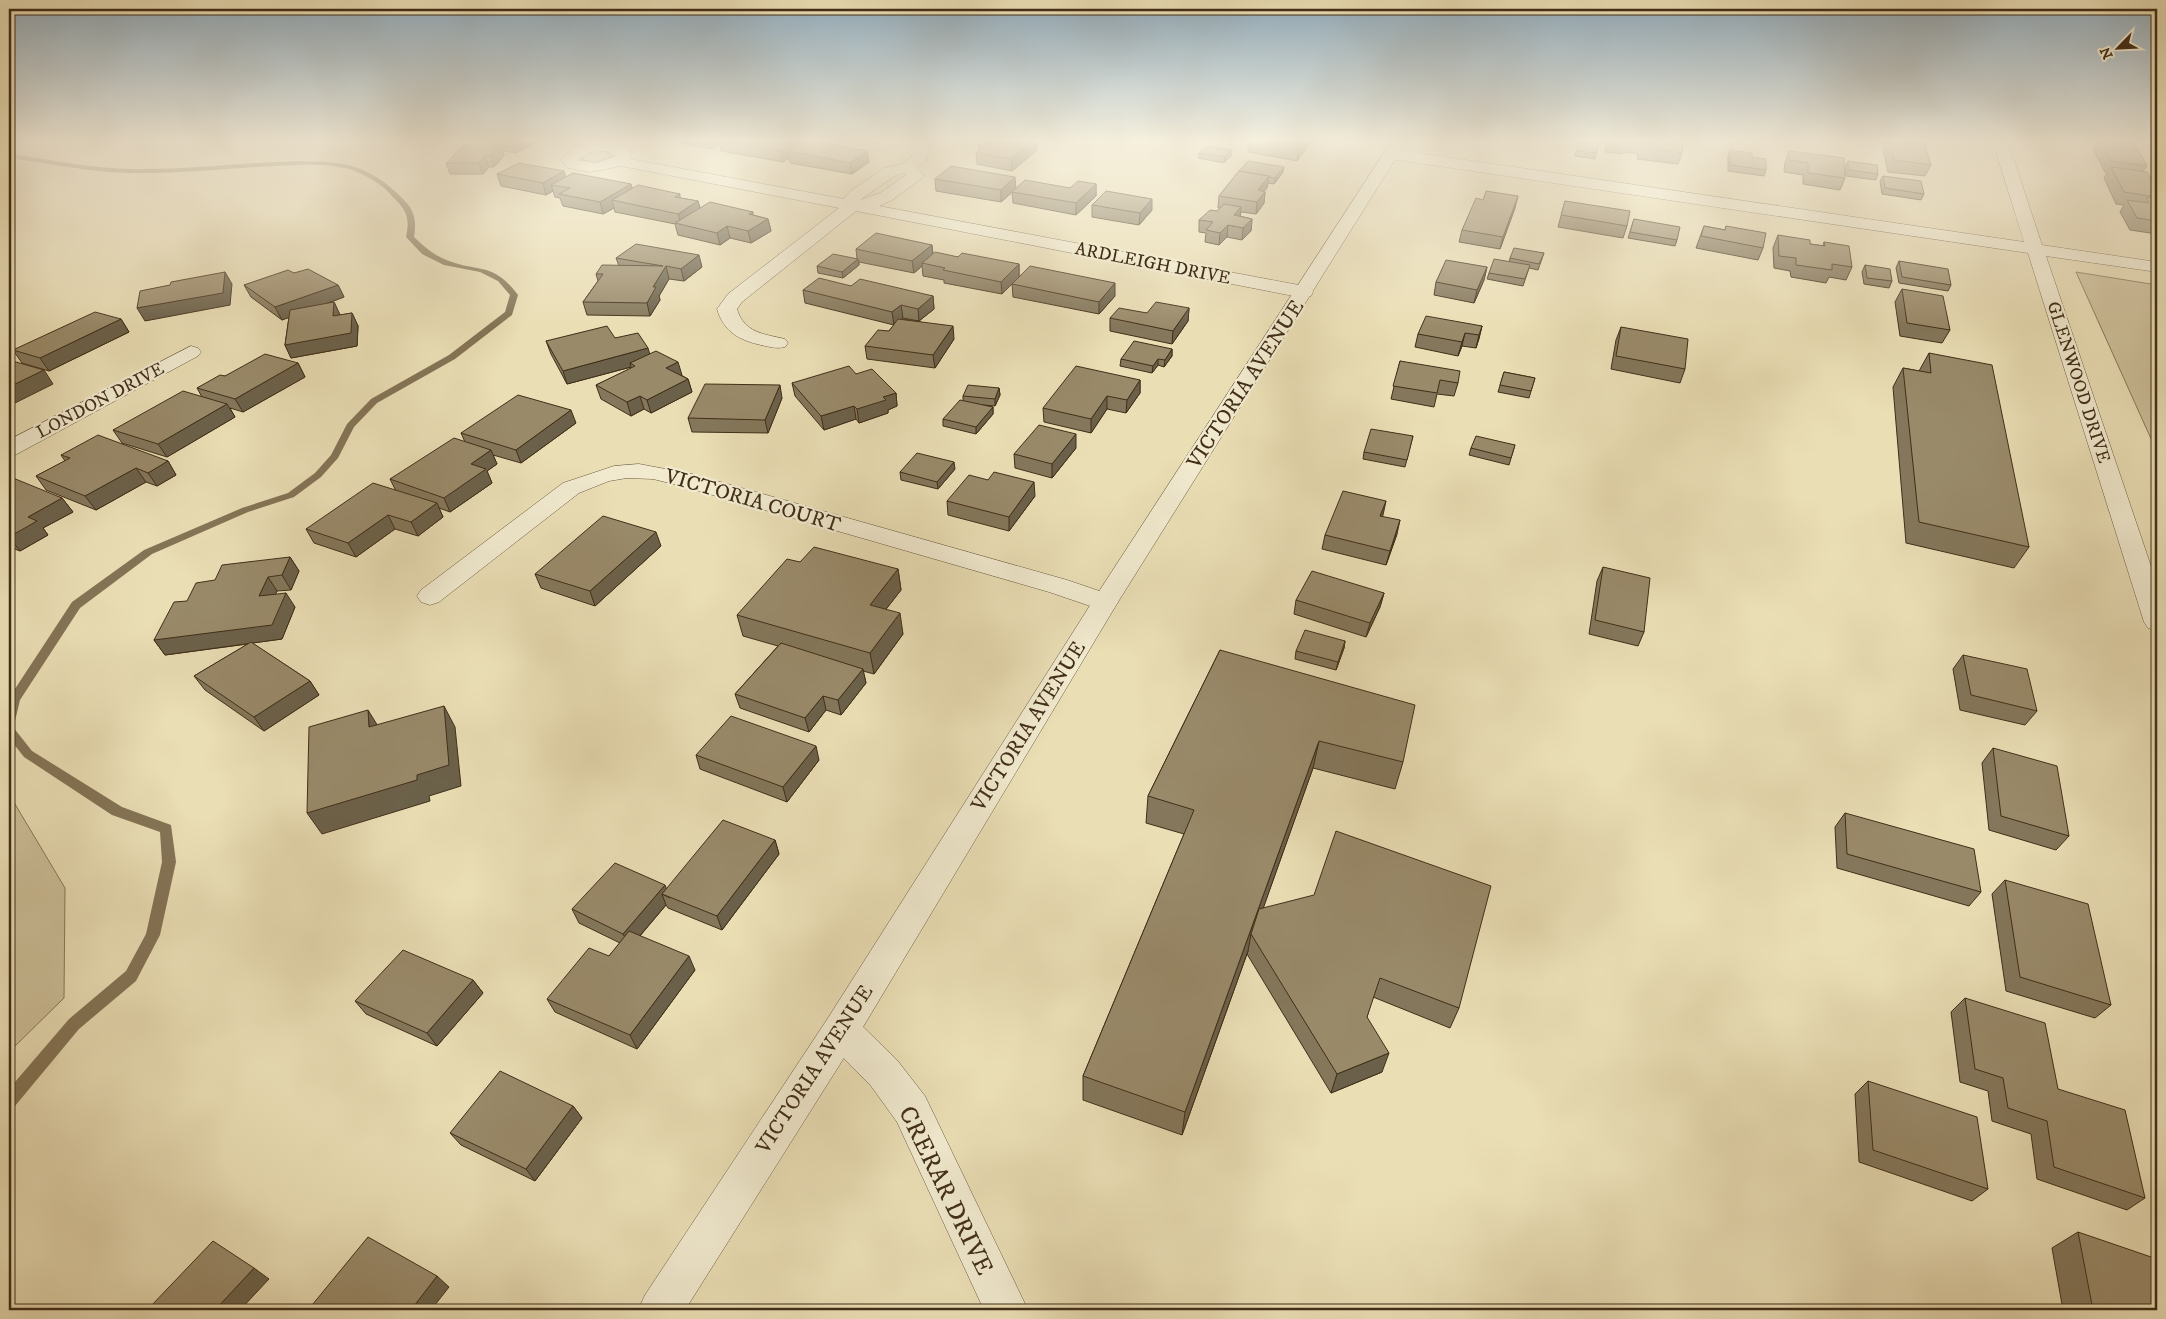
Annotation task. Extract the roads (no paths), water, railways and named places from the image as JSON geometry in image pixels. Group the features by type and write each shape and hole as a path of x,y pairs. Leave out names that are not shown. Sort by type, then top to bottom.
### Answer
{"street":[{"name":"ARDLEIGH DRIVE","path":"839,204 1304,292"},
{"path":"778,344 743,333 729,322 727,310 735,298 852,206 875,204"},
{"name":"VICTORIA AVENUE","path":"660,1310 841,1030 1105,602 1360,204"},
{"path":"1750,204 2157,267"},
{"name":"GLENWOOD DRIVE","path":"2020,204 2157,622"},
{"name":"LONDON DRIVE","path":"9,449 192,352"},
{"name":"VICTORIA COURT","path":"430,596 571,488 618,472 641,470 684,479 1058,586 1105,602"},
{"name":"CRERAR DRIVE","path":"841,1030 884,1074 911,1108 1006,1310"}],"waterway":[{"path":"9,721 14,699 76,605 148,552 245,510 291,495 318,475 335,456 350,426 374,401 452,357 509,313 514,295 501,279 482,270 447,263 425,252 410,237 412,219 403,204"},
{"path":"9,730 28,754 117,811 166,829 169,862 153,935 131,976 74,1024 9,1101"}]}
